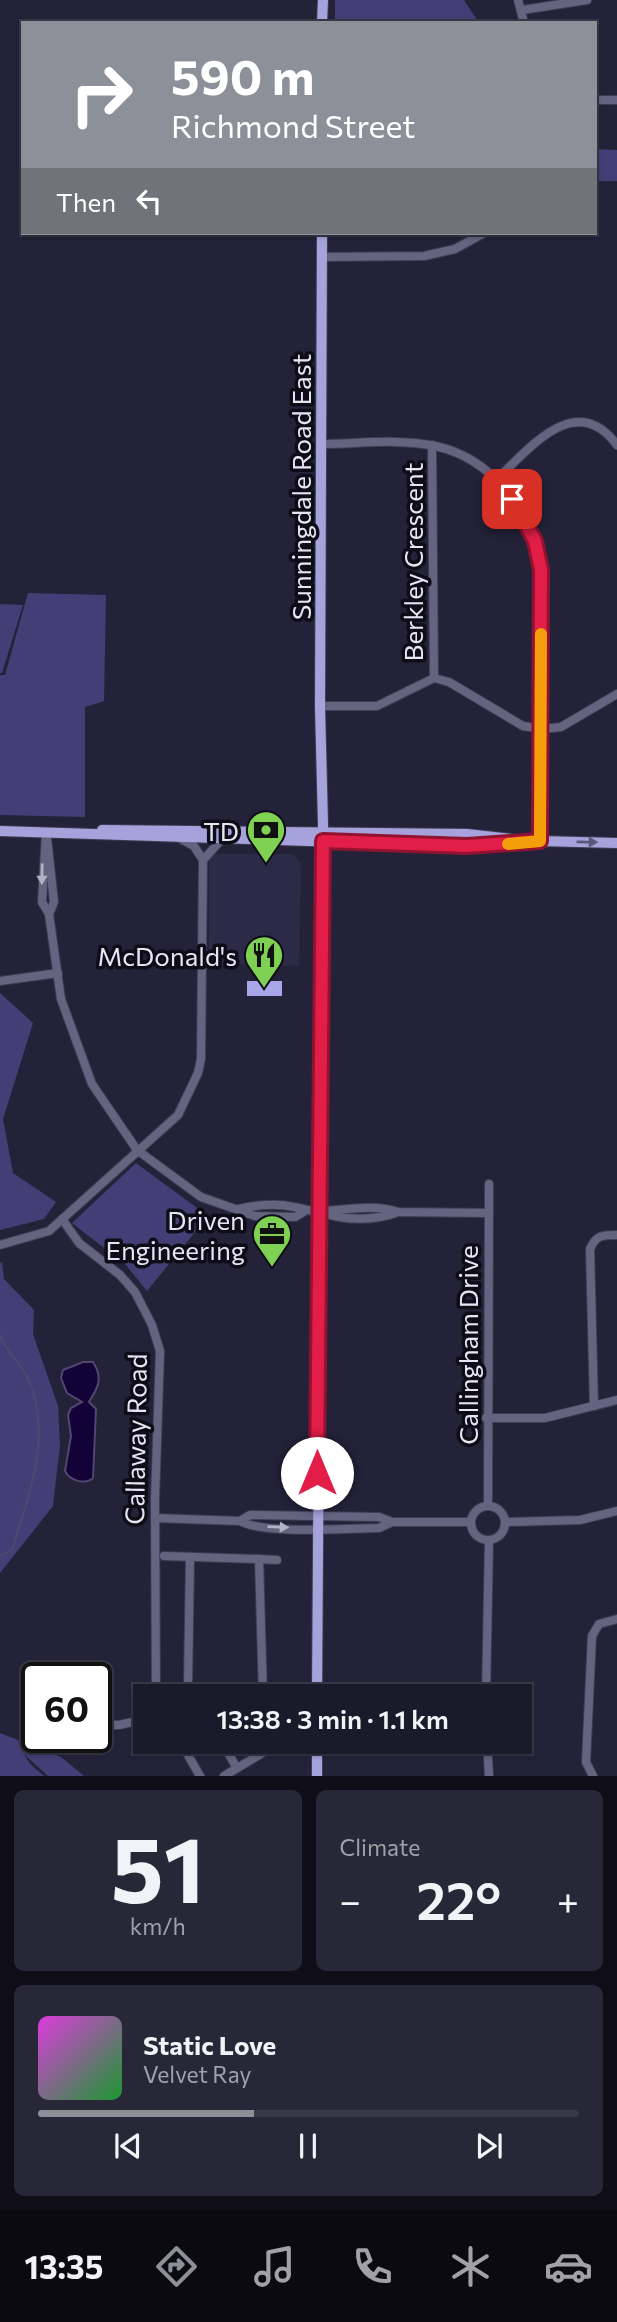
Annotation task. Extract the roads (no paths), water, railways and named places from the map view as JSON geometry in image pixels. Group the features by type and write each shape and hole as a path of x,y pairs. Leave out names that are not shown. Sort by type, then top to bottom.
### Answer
{"main road":[{"path":"323,0 323,21"},
{"name":"Sunningdale Road East","path":"317,1684 322,235"},
{"path":"46,833 133,828 467,846 540,841 617,843"},
{"path":"0,831 222,839 320,837"},
{"path":"317,1754 317,1776"}],"street":[{"path":"518,0 524,21"},
{"path":"522,10 587,0"},
{"path":"597,100 617,100"},
{"path":"322,257 424,256 455,249 480,235"},
{"path":"497,479 540,438 559,426 580,421 597,424 617,445"},
{"path":"321,444 432,445 479,466 497,479 522,513 535,541 541,570 540,841"},
{"name":"Berkley Crescent","path":"432,445 434,678"},
{"path":"320,706 377,706 434,678 449,682 523,726 542,729 561,727 617,694"},
{"path":"46,833 51,853 54,902 49,914 61,999 92,1084 137,1150 201,1197 239,1209 254,1205 295,1207 318,1211 339,1219 388,1216 398,1212 489,1213"},
{"path":"0,1245 50,1231 178,1115 198,1073 203,860 194,846 179,838"},
{"path":"203,860 222,839"},
{"path":"0,981 58,973"},
{"name":"Callingham Drive","path":"488,1506 486,1418 489,1184"},
{"name":"Callaway Road","path":"62,1219 79,1243 120,1275 135,1292 152,1325 160,1351 155,1518 156,1684"},
{"path":"594,1406 590,1249 594,1239 602,1235 617,1235"},
{"path":"486,1418 545,1418 617,1400"},
{"path":"488,1506 500,1510 505,1522 500,1534 489,1540 478,1536 471,1522 476,1510 488,1506"},
{"path":"505,1522 580,1520 617,1511"},
{"path":"240,1521 250,1515 379,1517 392,1522 471,1522"},
{"path":"155,1518 240,1521 250,1526 317,1528 379,1528 392,1522"},
{"path":"486,1684 489,1540"},
{"path":"164,1556 277,1560"},
{"path":"188,1684 190,1557"},
{"path":"259,1559 263,1684"},
{"path":"593,1776 586,1762 592,1636 599,1624 617,1619"},
{"path":"112,1725 133,1722"},
{"path":"187,1754 200,1776"},
{"path":"228,1754 237,1769"},
{"path":"224,1776 261,1754"},
{"path":"488,1754 489,1776"}],"waterway":[{"path":"0,1335 27,1376 35,1397 39,1441 31,1485 12,1550 0,1556"}],"place":[{"name":"TD","path":"266,864"},
{"name":"McDonald's","path":"264,989"},
{"name":"Driven Engineering","path":"272,1268"}]}
